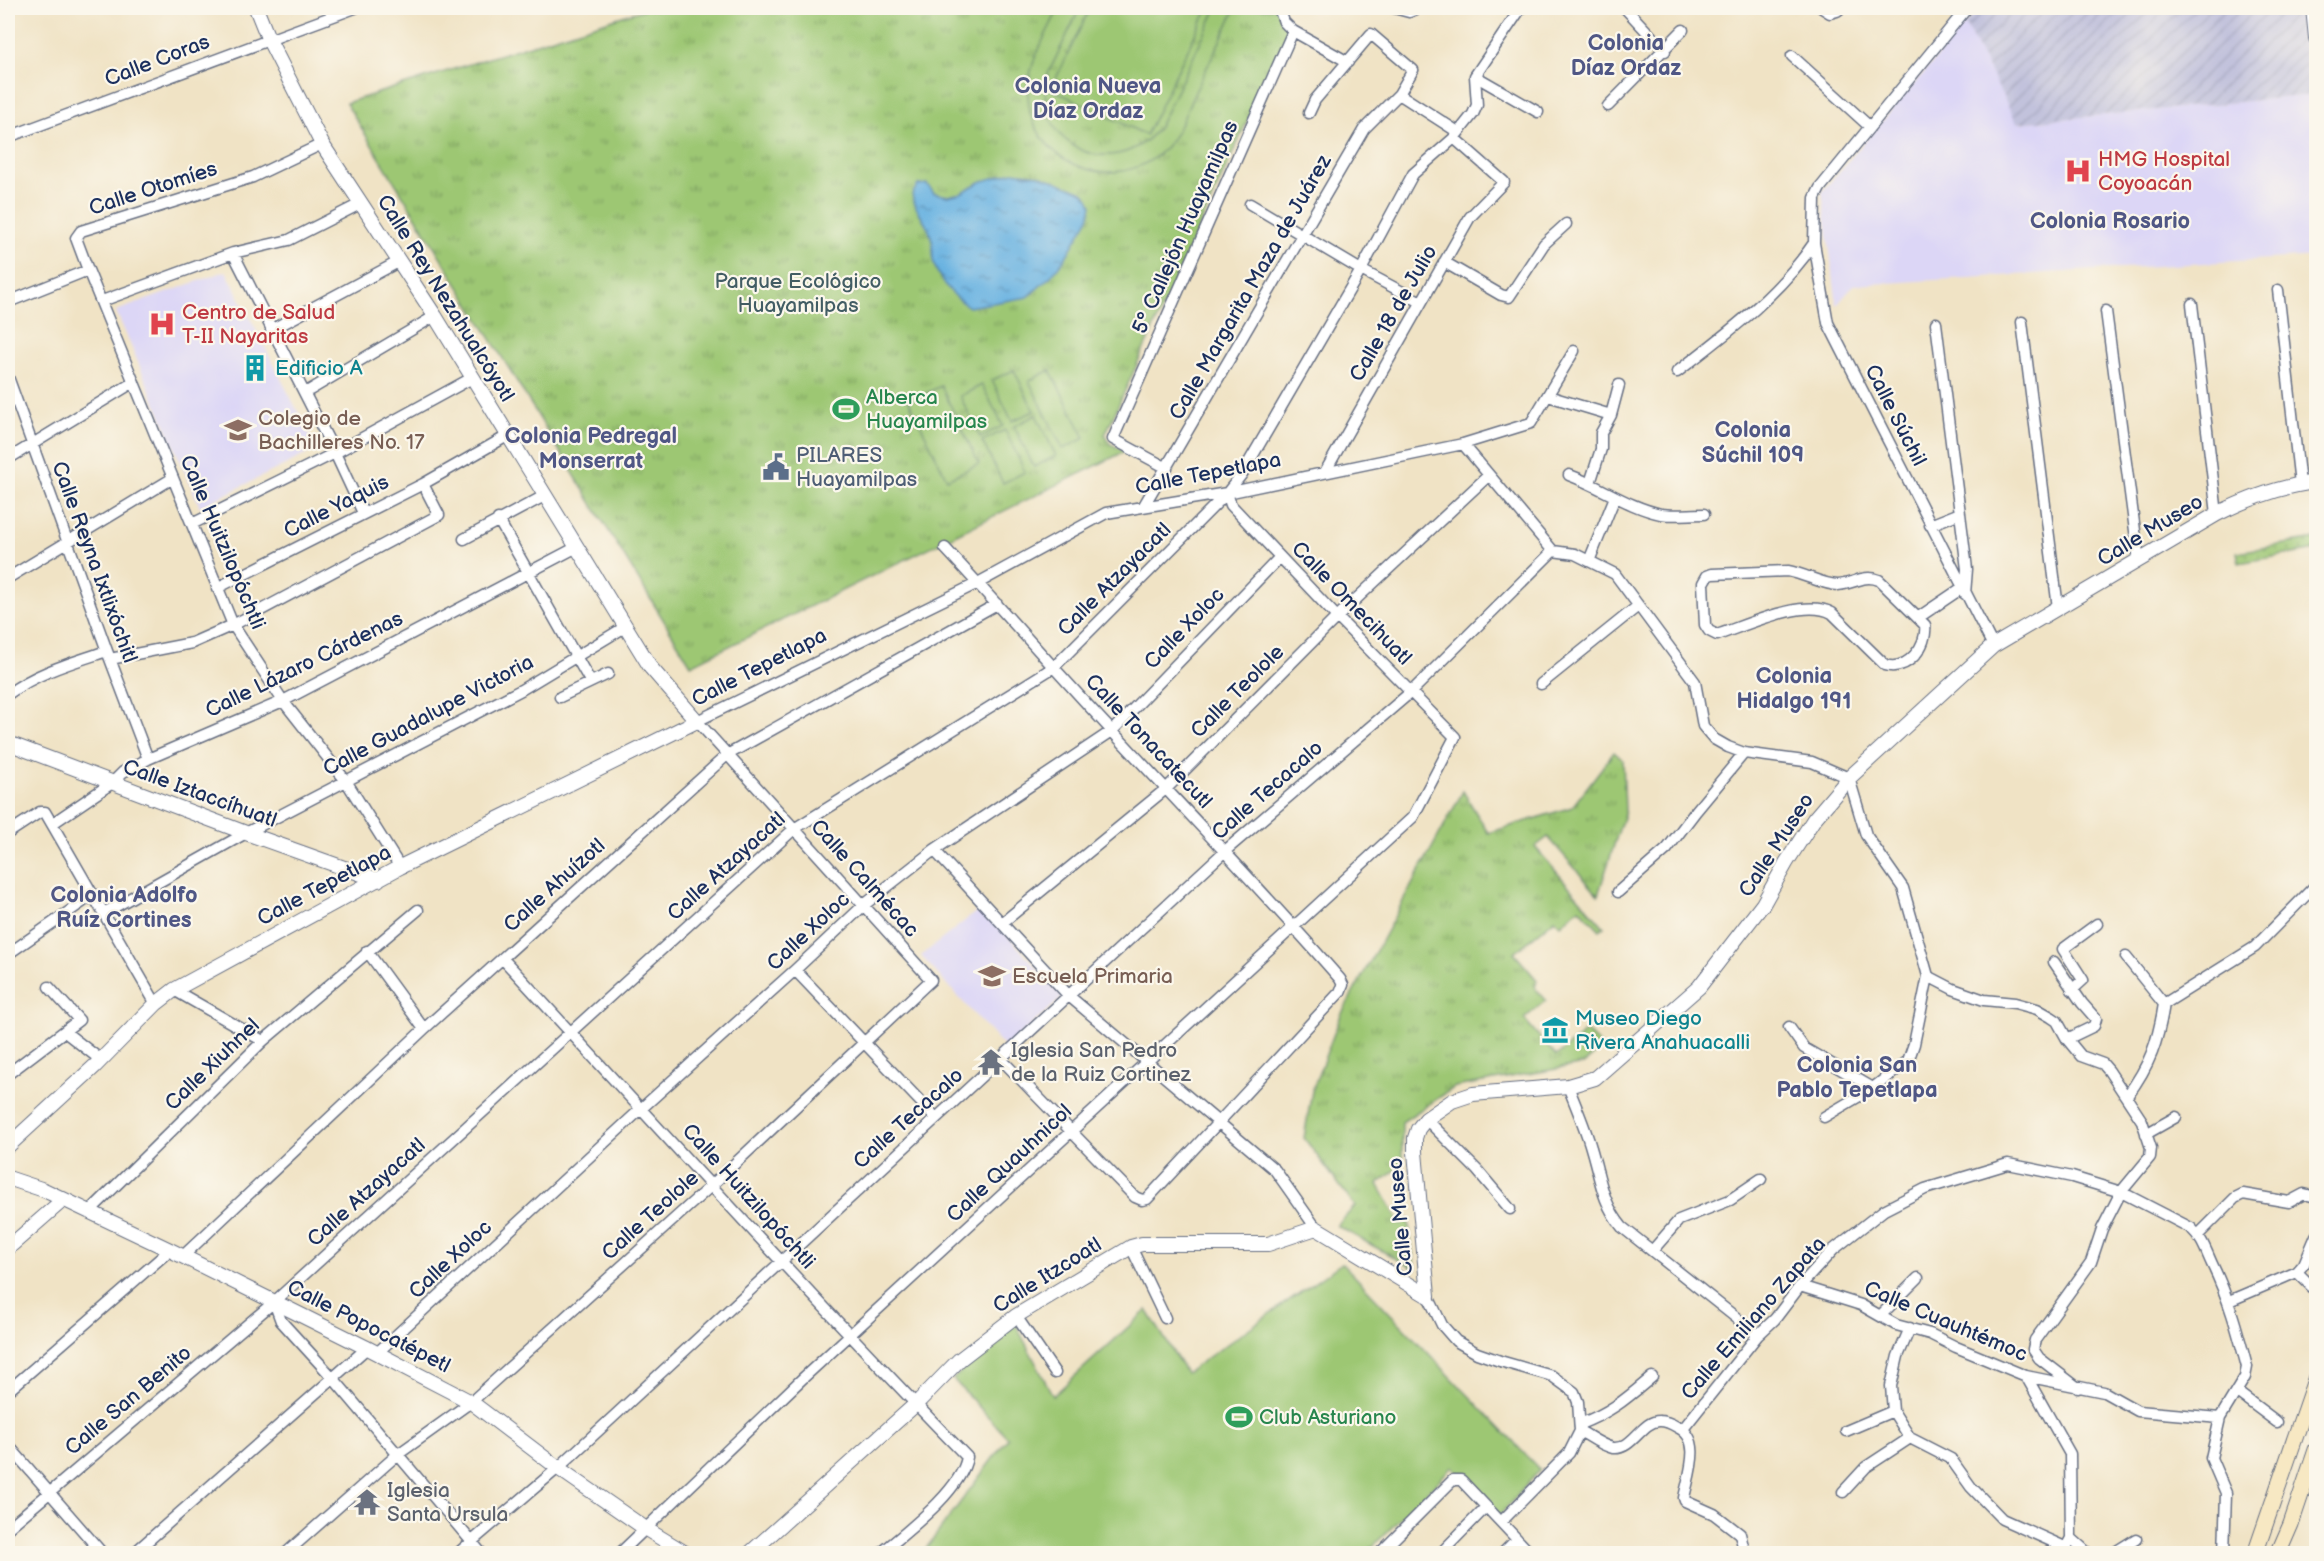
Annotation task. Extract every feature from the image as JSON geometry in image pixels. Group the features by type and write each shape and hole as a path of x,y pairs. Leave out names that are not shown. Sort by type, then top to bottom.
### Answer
{"main road":[{"path":"2255,1554 2316,1377"},
{"path":"2278,1554 2291,1524 2316,1450"}],"street":[{"name":"Calle Rey Nezahualcóyotl","path":"256,8 268,38 322,144 435,316 506,437 546,495 651,668 696,722"},
{"name":"Calle Coras","path":"8,137 268,38 355,8"},
{"path":"1279,8 1284,21 1293,31 1348,62 1316,100 1309,112"},
{"path":"1394,8 1409,12 1419,8"},
{"path":"1521,8 1475,76 1538,112"},
{"path":"1625,8 1665,51"},
{"path":"1822,8 1830,13 1841,8"},
{"path":"1792,56 1870,127 1967,8"},
{"path":"2313,8 2316,38"},
{"path":"1608,106 1665,51 1683,30"},
{"name":"5º Callejón Huayamilpas","path":"1167,468 1113,439 1293,31"},
{"name":"Calle Margarita Maza de Juárez","path":"1143,507 1364,129 1399,94 1413,70 1371,34 1348,62"},
{"name":"Calle Atzayacatl","path":"274,1302 794,829 1054,667 1227,493 1242,474 1361,270 1413,174 1456,135 1473,114 1477,105 1474,89 1475,76"},
{"path":"1399,94 1456,135"},
{"name":"Calle Súchil","path":"1870,127 1820,188 1815,198 1814,243 1828,323 1993,646"},
{"name":"Calle 18 de Julio","path":"1325,472 1470,217 1504,182 1456,135"},
{"name":"Calle Otomíes","path":"88,270 76,238 81,231 253,177 322,144"},
{"path":"102,301 233,253 289,240 362,203"},
{"path":"1250,204 1361,270 1421,302"},
{"path":"1444,262 1501,295 1509,297 1544,244 1566,224"},
{"path":"1677,372 1724,336 1797,268 1814,243"},
{"path":"233,253 363,513"},
{"path":"271,330 400,261"},
{"path":"8,302 88,270"},
{"name":"Calle Huitzilopóchtli","path":"88,270 233,625 283,701 346,781 400,867"},
{"path":"2278,290 2300,484"},
{"path":"2192,304 2217,514"},
{"path":"2106,311 2139,561"},
{"path":"310,390 435,316"},
{"path":"2022,322 2058,608"},
{"path":"1919,617 1964,591 1967,569 1936,323"},
{"name":"Calle Tepetlapa","path":"8,1146 101,1060 156,1004 174,990 400,867 978,583 1106,513 1227,493 1463,444 1531,423 1574,351"},
{"name":"Calle Reyna Ixtlixóchitl","path":"8,377 148,759"},
{"path":"192,524 335,453 472,378"},
{"path":"8,459 134,382"},
{"path":"1590,483 1601,449 1601,433 1611,415 1619,385"},
{"path":"1548,396 1611,415"},
{"name":"Calle Yaquis","path":"217,588 423,484 506,437"},
{"path":"1463,444 1553,551 1569,552 1615,574 1695,682 1705,729 1721,743 1744,753 1812,762 1850,778 1866,835 1903,888 1928,976 1914,1044 1908,1061 1873,1088 1824,1118"},
{"name":"Calle Teolole","path":"1002,923 1167,788 1337,617 1489,475"},
{"path":"1569,475 1590,483 1615,497 1662,514 1704,514"},
{"path":"8,579 173,478"},
{"name":"Calle Museo","path":"1428,1296 1415,1152 1415,1138 1418,1129 1426,1119 1452,1101 1473,1094 1568,1086 1595,1078 1699,987 1763,904 1814,819 1850,778 1993,646 2217,514 2252,497 2316,482"},
{"path":"8,694 27,680 49,670 108,655 192,643 233,625 439,514 423,484"},
{"name":"Calle Omecihuatl","path":"1227,493 1232,505 1280,557 1455,737"},
{"path":"464,539 546,495"},
{"path":"1589,561 1615,497"},
{"path":"1930,525 1960,513"},
{"path":"498,519 590,681"},
{"name":"Calle Lázaro Cárdenas","path":"53,823 112,783 123,772 283,701 578,547"},
{"name":"Calle Tonacatecutl","path":"945,549 1112,732 1226,850 1343,985 1340,992 1220,1123"},
{"name":"Calle Tecacalo","path":"457,1554 558,1468 1226,850 1411,692 1553,551"},
{"name":"Calle Xoloc","path":"133,1554 333,1378 372,1350 795,970 864,905 934,850 1112,732 1280,557"},
{"path":"1788,571 1807,575 1826,584 1840,585 1862,577 1871,577 1879,580 1919,617 1925,625 1926,634 1923,645 1905,664 1893,668 1885,665 1832,613 1823,608 1792,611 1717,635 1709,631 1705,625 1703,583 1707,576 1712,574 1788,571"},
{"name":"Calle Ahuízotl","path":"183,1257 424,1029 727,755 997,604"},
{"path":"1541,684 1638,606"},
{"name":"Calle Guadalupe Victoria","path":"104,913 246,833 521,690 625,627"},
{"path":"560,697 608,674"},
{"name":"Calle Calmécac","path":"696,722 931,980"},
{"name":"Calle Quauhnicol","path":"619,1554 742,1435 1417,812 1455,737"},
{"name":"Calle Iztaccíhuatl","path":"8,743 378,880"},
{"path":"1618,892 1667,849 1744,753"},
{"path":"8,833 43,811 53,823 156,1004"},
{"path":"934,850 1070,996 1275,1170 1316,1228 1428,1296 1443,1325 1456,1341 1477,1353 1552,1376 1574,1392 1578,1402 1580,1427 1569,1453 1501,1522"},
{"path":"2127,1096 2143,1074 2154,1053 2164,1004 2255,947 2316,885"},
{"path":"8,954 94,894"},
{"name":"Calle Xiuhnel","path":"90,1211 263,1041 418,909"},
{"path":"2072,990 2083,980 2063,949 2097,924"},
{"path":"367,951 424,1029"},
{"path":"2126,957 2164,1004"},
{"name":"Calle Huitzilopóchtli","path":"503,959 850,1336 967,1457 966,1467 959,1478 926,1515 880,1554"},
{"path":"2054,962 2097,1023 2067,1039"},
{"path":"795,970 936,1118"},
{"path":"1928,976 1953,989 1984,1000 2015,1003 2037,1009 2057,1021 2067,1039 2081,1056 2103,1064 2142,1120 2152,1153 2121,1192 2102,1230 2091,1262 2035,1340 2033,1349 2039,1358 2078,1388"},
{"name":"Calle Teolole","path":"285,1554 397,1455 471,1402 712,1185 931,980"},
{"path":"8,1074 79,1020 49,987"},
{"path":"174,990 263,1041"},
{"path":"1789,1027 1804,1048 1873,1088"},
{"path":"64,1032 101,1060"},
{"path":"1002,1059 1136,1197 1142,1200 1153,1195 1220,1123"},
{"path":"1568,1086 1591,1149 1602,1195 1613,1216 1622,1227 1758,1335"},
{"path":"2146,1134 2176,1117"},
{"path":"1426,1119 1477,1170 1510,1209"},
{"name":"Calle Emiliano Zapata","path":"1683,1429 1758,1335 1775,1319 1800,1286 1833,1251 1884,1210 1925,1189 2008,1164 2072,1178 2121,1192 2191,1228 2198,1234"},
{"name":"Calle Popocatépetl","path":"8,1178 44,1190 90,1211 372,1350 471,1402 558,1468 687,1554"},
{"path":"1652,1251 1679,1220 1730,1200 1761,1179"},
{"path":"2224,1554 2226,1493 2211,1458 2220,1418 2245,1377 2247,1366 2229,1301 2198,1234 2235,1198 2243,1194 2289,1202 2304,1194 2316,1197"},
{"path":"8,1248 63,1200"},
{"name":"Calle Itzcoatl","path":"749,1554 916,1404 959,1360 1016,1316 1131,1247 1142,1244 1268,1244 1316,1228"},
{"path":"2229,1301 2297,1272 2304,1264 2316,1236"},
{"path":"1131,1247 1166,1318"},
{"path":"8,1391 170,1250"},
{"path":"2297,1272 2316,1291"},
{"path":"1880,1316 1918,1278"},
{"name":"Calle Cuauhtémoc","path":"1800,1286 1861,1305 1896,1325 1930,1334 2026,1376 2104,1392 2138,1412 2220,1418"},
{"path":"274,1302 281,1322 333,1378 482,1554"},
{"name":"Calle San Benito","path":"8,1528 274,1302"},
{"path":"1016,1316 1055,1373"},
{"path":"1910,1328 1898,1356 1891,1386 1893,1411 1910,1438 1951,1459 1971,1487 2002,1520 2089,1554"},
{"path":"2026,1376 2070,1454 2067,1546"},
{"path":"1580,1427 1619,1405 1652,1377"},
{"path":"2237,1392 2277,1422"},
{"path":"1846,1431 1893,1411"},
{"path":"1580,1427 1613,1448 1624,1446 1653,1422 1666,1422 1683,1429 1690,1436 1693,1445 1685,1501 1714,1514 1740,1534 1745,1554"},
{"path":"1843,1492 1866,1467 1910,1438"},
{"path":"8,1445 103,1554"},
{"path":"1379,1554 1454,1480 1461,1480 1531,1554"},
{"path":"1440,1554 1486,1507"},
{"path":"1502,1554 1517,1539"},
{"path":"2112,1554 2136,1539"}],"shaded area":[{"path":"1980,8 2300,8 2310,95 2017,123 1965,24"},
{"name":"HMG Hospital Coyoacán","path":"1965,24 2018,123 2310,95 2316,150 2316,256 1854,285 1837,305 1822,192"},
{"name":"Colegio de Bachilleres No. 17","path":"226,271 317,449 200,507 116,311"},
{"name":"Escuela Primaria","path":"982,907 1063,997 1005,1048 921,956"}],"green space":[{"name":"Parque Ecológico Huayamilpas","path":"648,8 1276,8 1289,29 1105,435 1110,444 1126,451 691,665 346,103"},
{"path":"1059,8 1080,8 1048,74 1046,99 1051,121 1063,138 1080,149 1099,155 1120,154 1140,145 1159,127 1217,8 1236,8 1176,133 1160,153 1140,166 1118,172 1096,171 1075,164 1056,153 1041,136 1031,116 1029,81 1039,48"},
{"path":"1090,8 1208,8 1146,135 1051,89"},
{"path":"1014,370 1034,411 1012,421 992,380"},
{"path":"1050,370 1085,438 1063,449 1029,381"},
{"path":"982,385 1003,426 980,437 960,396"},
{"path":"941,386 979,464 947,479 909,401"},
{"path":"1036,415 1056,456 1034,467 1014,426"},
{"path":"1005,430 1025,472 1003,483 982,441"},
{"path":"2316,539 2316,550 2239,563 2237,552"},
{"path":"1614,752 1623,760 1625,811 1598,895 1548,837 1535,847 1604,927 1600,930 1579,908 1561,925 1555,919 1514,953 1537,980 1535,988 1546,1000 1524,1019 1556,1056 1586,1031 1603,1048 1584,1064 1455,1087 1402,1122 1402,1165 1378,1184 1401,1225 1408,1219 1415,1269 1337,1226 1355,1206 1304,1138 1312,1091 1341,1015 1463,791 1488,833 1572,807"},
{"name":"Club Asturiano","path":"1342,1263 1540,1470 1500,1515 1452,1467 1366,1553 922,1554 1008,1438 953,1379 1015,1323 1053,1396 1147,1310 1186,1373"}],"water":[{"path":"1013,172 1039,175 1083,192 1092,205 1089,218 1066,257 1051,276 1028,297 969,307 957,298 938,274 933,260 931,236 915,206 912,194 918,185 927,184 934,193 948,196 961,193 980,182"}],"place":[{"name":"HMG Hospital Coyoacán","path":"2078,171"},
{"name":"Centro de Salud T-II Nayaritas","path":"162,324"},
{"name":"Edificio A","path":"255,368"},
{"name":"Alberca Huayamilpas","path":"846,409"},
{"name":"Colegio de Bachilleres No. 17","path":"238,430"},
{"name":"PILARES Huayamilpas","path":"776,467"},
{"name":"Escuela Primaria","path":"992,976"},
{"name":"Museo Diego Rivera Anahuacalli","path":"1555,1030"},
{"name":"Iglesia San Pedro de la Ruiz Cortinez","path":"991,1062"},
{"name":"Club Asturiano","path":"1239,1417"},
{"name":"Iglesia Santa Ursula","path":"367,1502"}],"district":[{"name":"Colonia Díaz Ordaz","path":"1626,54"},
{"name":"Colonia Nueva Díaz Ordaz","path":"1088,98"},
{"name":"Colonia Rosario","path":"2110,220"},
{"name":"Colonia Súchil 109","path":"1753,442"},
{"name":"Colonia Pedregal Monserrat","path":"591,448"},
{"name":"Colonia Hidalgo 191","path":"1794,688"},
{"name":"Colonia Adolfo Ruíz Cortines","path":"124,906"},
{"name":"Colonia San Pablo Tepetlapa","path":"1857,1076"}]}
